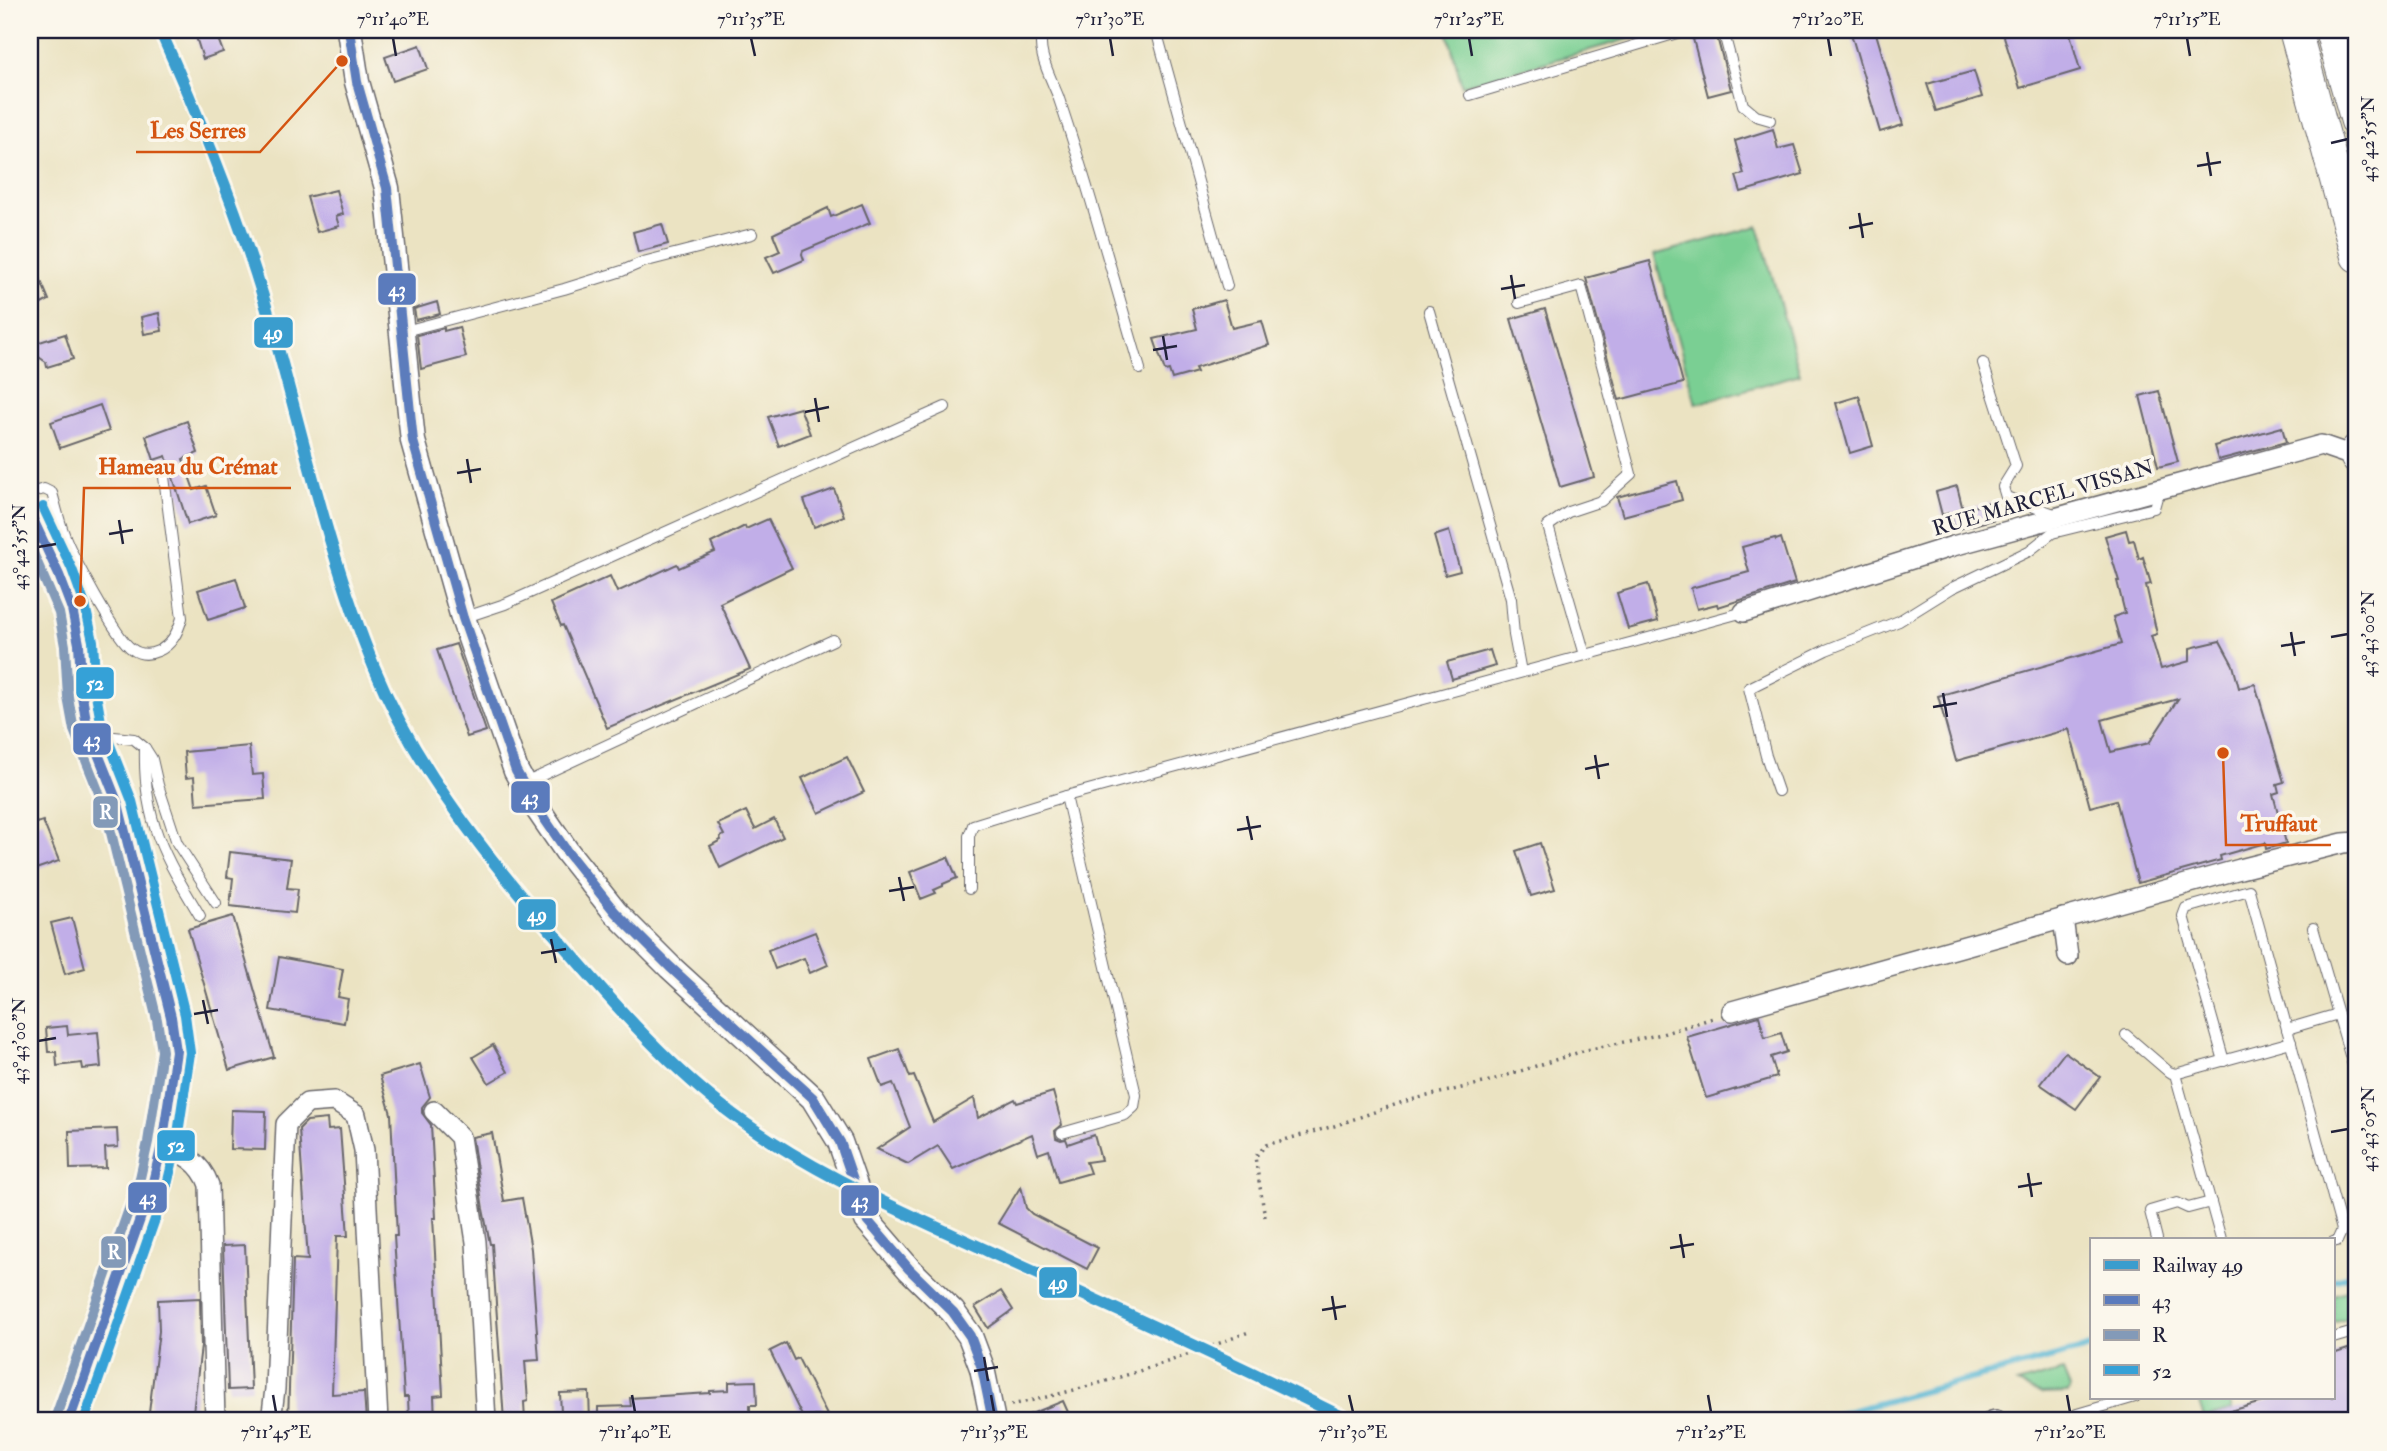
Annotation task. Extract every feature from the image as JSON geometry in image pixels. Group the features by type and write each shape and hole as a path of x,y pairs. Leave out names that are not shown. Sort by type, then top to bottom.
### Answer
{"main road":[{"path":"2295,30 2357,256"},
{"path":"2331,30 2357,121"}],"street":[{"path":"349,30 357,82 387,188 414,441 463,618 516,771 568,853 615,912 670,967 813,1098 840,1142 867,1220 909,1269 953,1312 970,1336 982,1368 992,1415"},
{"name":"RUE MARCEL VISSAN","path":"1744,611 1953,546 2321,445 2357,455"},
{"path":"30,513 72,609 82,666 82,696 93,743 121,816 171,1017 176,1051 162,1145 153,1182 69,1421"},
{"path":"1732,1012 2240,869 2343,843 2357,842"},
{"path":"2063,918 2068,956"},
{"path":"271,1421 275,1389 286,1124 307,1103 334,1101 356,1115 363,1150 367,1184 370,1298 378,1421"},
{"path":"434,1111 460,1138 476,1242 486,1421"},
{"path":"162,1145 196,1162 209,1185 215,1421"}],"lane":[{"path":"1044,30 1041,35 1043,54 1069,128 1140,369"},
{"path":"1156,30 1227,286"},
{"path":"1470,95 1687,30"},
{"path":"1723,30 1743,105 1756,116 1770,120"},
{"path":"401,332 564,289 643,262 752,234"},
{"path":"1519,303 1581,286 1632,474 1601,501 1568,512 1548,526 1585,655"},
{"path":"1429,311 1511,599 1521,672"},
{"path":"1983,363 2016,466 2003,486 2006,496 2061,516"},
{"path":"463,618 526,595 945,407"},
{"path":"30,493 44,489 52,493 65,537 113,626 123,641 142,654 157,651 169,644 179,631 182,618 164,477"},
{"path":"1778,791 1749,688 1826,650 1899,621 1952,588 2029,551 2052,533 2154,508 2159,490"},
{"path":"969,889 969,835 973,825 1066,796 1744,611"},
{"path":"523,784 833,640"},
{"path":"93,743 114,737 134,740 145,748 152,759 177,843 216,903"},
{"path":"145,748 146,789 160,844 200,916"},
{"path":"1062,1133 1125,1115 1134,1107 1136,1096 1066,796"},
{"path":"2224,1061 2183,916 2186,908 2249,890 2342,1230 2334,1242"},
{"path":"2313,928 2357,1079"},
{"path":"2287,1029 2338,1014"},
{"path":"2126,1035 2169,1072 2175,1074 2291,1041"},
{"path":"2175,1074 2221,1238"},
{"path":"2157,1238 2150,1210 2177,1203 2188,1208 2211,1202"},
{"path":"2334,1338 2357,1331"},
{"path":"2067,1421 2077,1414 2132,1398"},
{"path":"1994,1421 2045,1421"}],"path":[{"path":"1265,1217 1255,1157 1266,1145 1334,1126 1406,1101 1483,1083 1586,1050 1662,1034 1732,1012"},
{"path":"992,1415 1040,1398 1184,1357 1251,1331"}],"green space":[{"path":"1447,30 1660,30 1462,86"},
{"path":"1758,226 1800,374 1696,404 1654,255"},
{"path":"2357,1288 2357,1315 2334,1322 2334,1295"},
{"path":"2063,1371 2070,1388 2068,1393 2042,1394 2017,1384"},
{"path":"2197,1398 2228,1398 2232,1410 2204,1418"}],"building":[{"path":"1850,30 1875,30 1903,125 1880,132"},
{"path":"2002,30 2069,30 2080,70 2020,88"},
{"path":"215,31 223,52 203,59 196,37"},
{"path":"1716,33 1731,90 1708,96 1693,39"},
{"path":"420,45 428,69 393,81 385,57"},
{"path":"1974,71 1982,97 1936,111 1927,84"},
{"path":"1773,129 1778,149 1794,145 1803,174 1741,192 1736,176 1744,174 1735,141"},
{"path":"336,190 343,214 336,216 339,226 317,232 307,197"},
{"path":"862,204 870,223 803,251 804,260 774,273 766,257 780,251 773,234 828,208 831,217"},
{"path":"662,224 668,244 638,252 633,232"},
{"path":"30,255 49,300 30,310"},
{"path":"1650,261 1683,383 1619,400 1586,278"},
{"path":"1224,300 1232,328 1262,321 1269,345 1195,368 1197,372 1172,379 1169,370 1165,371 1154,339 1197,329 1192,309"},
{"path":"437,302 440,314 416,320 414,309"},
{"path":"1545,309 1594,477 1560,487 1511,319"},
{"path":"159,313 162,331 144,334 141,317"},
{"path":"459,327 466,357 421,369 417,335"},
{"path":"65,334 73,359 47,367 46,362 30,351 30,345"},
{"path":"2159,391 2178,462 2158,467 2140,396"},
{"path":"1859,396 1873,446 1850,453 1836,403"},
{"path":"100,405 109,431 60,448 51,422"},
{"path":"800,408 810,434 779,446 768,417"},
{"path":"187,421 198,453 183,459 194,490 206,486 216,515 188,524 166,456 154,460 146,436"},
{"path":"2282,427 2286,442 2218,460 2214,446"},
{"path":"1677,481 1682,500 1623,516 1617,497"},
{"path":"1957,486 1963,510 1990,502 1995,519 1955,530 1950,513 1942,515 1936,492"},
{"path":"834,489 844,516 814,527 804,500"},
{"path":"768,519 792,568 720,603 750,669 607,728 551,603 610,576 617,592 677,564 679,568 715,552 711,543 745,526 746,529"},
{"path":"2126,530 2129,541 2134,540 2139,559 2143,557 2151,584 2146,585 2157,634 2151,636 2161,669 2190,661 2190,648 2220,641 2233,665 2239,688 2255,684 2284,782 2277,784 2279,792 2273,794 2286,843 2266,849 2265,843 2220,856 2221,860 2138,883 2116,800 2090,807 2069,729 1956,761 1938,696 2121,644 2113,617 2125,613 2119,581 2105,536","holes":["2178,699 2149,743 2111,752 2102,720"]},
{"path":"1449,531 1460,571 1445,575 1434,536"},
{"path":"1781,538 1795,583 1718,607 1717,604 1697,609 1691,588 1749,572 1742,547"},
{"path":"236,578 245,608 208,620 198,590"},
{"path":"1648,584 1658,621 1628,629 1617,593"},
{"path":"456,644 486,731 467,737 437,650"},
{"path":"1490,650 1495,666 1452,679 1447,662"},
{"path":"249,746 252,775 263,774 265,799 196,804 194,777 186,778 184,752"},
{"path":"847,757 864,792 819,813 802,778"},
{"path":"746,811 755,829 774,819 783,837 720,868 710,846 724,835 718,824"},
{"path":"43,821 59,861 30,871 30,825"},
{"path":"1540,843 1555,889 1531,896 1516,851"},
{"path":"230,852 291,859 287,888 298,889 295,913 230,906 233,878 227,877"},
{"path":"948,857 957,878 934,890 936,893 921,899 910,872"},
{"path":"233,916 274,1057 229,1070 188,929"},
{"path":"72,918 85,968 65,974 51,923"},
{"path":"815,932 828,965 810,973 804,958 775,969 768,950"},
{"path":"279,957 343,969 338,997 348,999 344,1023 270,1010"},
{"path":"1759,1016 1765,1038 1781,1033 1787,1052 1771,1057 1777,1077 1706,1098 1687,1037"},
{"path":"67,1026 68,1035 98,1032 101,1067 83,1069 82,1063 57,1066 56,1052 48,1052 46,1028"},
{"path":"493,1045 508,1072 489,1083 473,1057"},
{"path":"899,1049 910,1077 914,1076 933,1122 974,1098 978,1118 1015,1099 1017,1103 1053,1092 1062,1125 1055,1131 1056,1138 1066,1139 1068,1144 1094,1135 1101,1160 1086,1162 1090,1173 1058,1182 1049,1150 1038,1154 1032,1134 953,1169 938,1146 908,1164 877,1149 910,1127 893,1083 882,1087 871,1059"},
{"path":"2065,1052 2100,1077 2076,1109 2040,1084"},
{"path":"420,1064 430,1097 422,1107 422,1113 431,1125 436,1218 433,1218 443,1395 434,1396 435,1421 409,1421 408,1397 404,1397 394,1236 397,1236 391,1114 380,1076"},
{"path":"231,1110 266,1111 265,1150 230,1149"},
{"path":"327,1119 328,1130 340,1129 348,1236 337,1236 332,1394 364,1392 366,1421 288,1421 293,1259 308,1260 299,1129 307,1121"},
{"path":"117,1129 118,1147 105,1148 106,1168 70,1169 69,1131"},
{"path":"492,1133 504,1201 522,1198 531,1249 539,1360 525,1361 528,1401 524,1402 525,1421 504,1421 492,1244 483,1209 472,1137"},
{"path":"1021,1186 1026,1208 1032,1214 1098,1248 1087,1269 998,1223"},
{"path":"245,1245 251,1389 228,1390 223,1246"},
{"path":"1001,1291 1013,1310 988,1328 975,1307"},
{"path":"200,1298 201,1346 192,1421 148,1421 159,1331 158,1300"},
{"path":"786,1343 794,1360 798,1358 827,1415 802,1416 770,1351"},
{"path":"2357,1346 2357,1421 2210,1421 2210,1417 2276,1398 2334,1398 2334,1354"},
{"path":"756,1381 757,1405 750,1405 750,1418 598,1421 598,1407 631,1406 630,1398 710,1393 729,1390 729,1382"},
{"path":"589,1392 590,1421 572,1421 572,1413 561,1413 560,1393"},
{"path":"1063,1401 1072,1421 1014,1421"}],"waterway":[{"path":"2334,1280 2357,1273"},
{"path":"1812,1421 2090,1347"}],"rail line":[{"name":"49","path":"160,30 217,165 254,268 328,532 374,667 407,735 447,799 492,860 540,918 627,1017 673,1064 723,1107 785,1150 885,1203 1215,1355 1350,1421"}],"transit line":[{"name":"43","path":"349,30 357,82 387,188 413,441 463,618 516,771 535,805 568,853 615,912 670,967 813,1098 840,1142 867,1220 909,1269 953,1312 970,1336 982,1368 993,1421"},
{"name":"52","path":"43,507 72,569 85,605 93,641 96,694 101,722 132,801 185,1015 190,1053 176,1147 167,1185 84,1421"},
{"name":"43","path":"30,513 72,609 79,644 87,726 118,804 171,1017 176,1051 162,1145 153,1182 69,1421"},
{"name":"R","path":"30,546 59,613 74,730 105,808 157,1020 162,1051 140,1178 56,1416"}],"place":[{"name":"Les Serres","path":"342,61"},
{"name":"Hameau du Crémat","path":"80,601"},
{"name":"Truffaut","path":"2223,753"}]}
